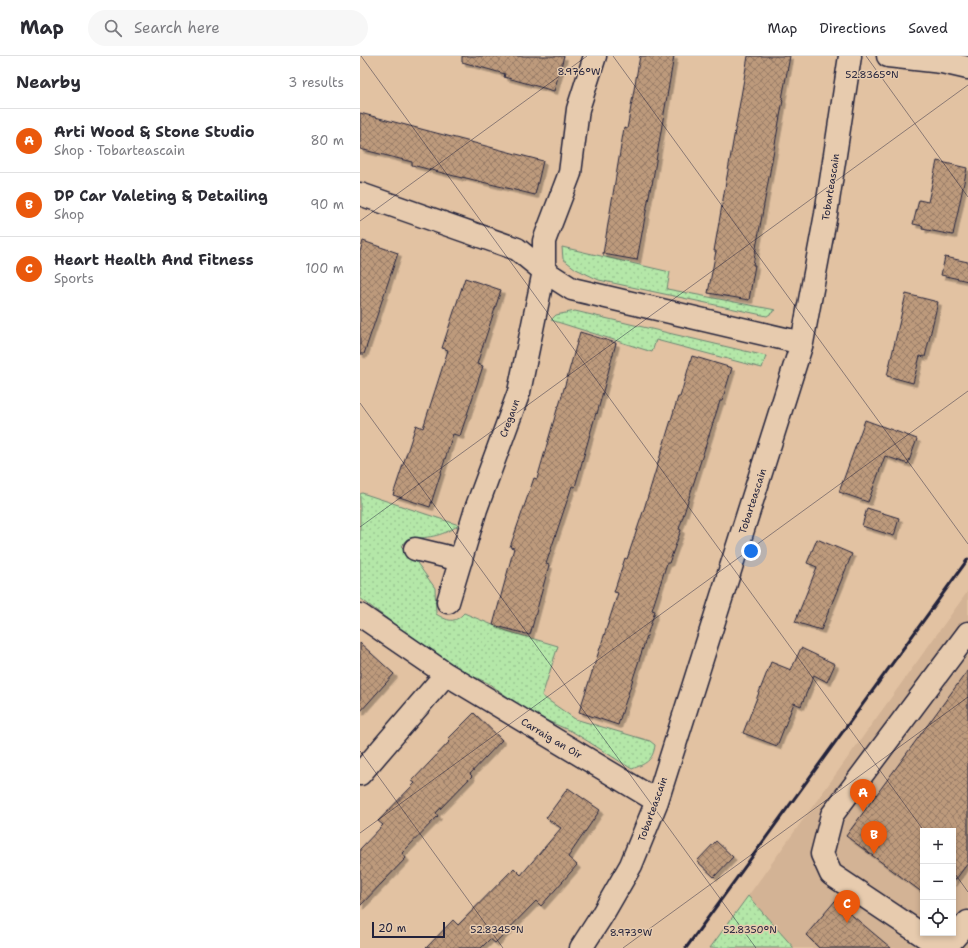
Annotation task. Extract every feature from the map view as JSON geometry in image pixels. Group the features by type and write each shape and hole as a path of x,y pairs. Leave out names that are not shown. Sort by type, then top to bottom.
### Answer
{"street":[{"name":"Cregaun","path":"448,602 476,509 519,392 544,271 544,241 570,173 578,109 595,56"},
{"name":"Tobarteascain","path":"581,948 601,918 631,865 657,801 802,343 826,214 850,56"},
{"path":"888,56 942,62 968,68"},
{"path":"360,194 517,249 544,271 572,289 802,343"},
{"path":"415,550 461,560"},
{"name":"Carraig an Oir","path":"360,615 446,674 657,801"},
{"path":"968,633 832,815 822,854 831,874 944,948 968,922"},
{"path":"360,774 446,674"}],"shaded area":[{"path":"968,591 968,948 794,948 748,896"}],"green space":[{"path":"562,247 670,272 667,289 776,310 767,316 599,280 576,269 563,259"},
{"path":"575,311 766,356 762,368 656,340 652,352 551,320 556,315"},
{"path":"362,493 459,525 439,535 407,539 401,546 415,560 435,588 436,614 447,620 454,620 464,613 507,631 558,646 542,696 575,719 650,741 655,745 652,755 648,761 632,769 573,732 532,714 488,683 454,668 360,598 360,494"},
{"path":"748,896 794,948 710,948"}],"building":[{"path":"462,56 564,56 554,91 504,77 505,74 462,62"},
{"path":"640,56 674,56 652,185 637,260 603,254 624,128 627,129"},
{"path":"748,56 790,56 753,265 755,265 749,300 708,293"},
{"path":"360,113 543,161 535,195 412,165 412,162 360,149"},
{"path":"937,161 967,168 953,235 922,229 923,226 913,224 919,200 928,202"},
{"path":"363,241 398,253 364,354 360,354 360,252"},
{"path":"945,257 968,262 968,281 941,275"},
{"path":"465,278 501,290 477,364 483,366 460,436 453,434 430,507 393,495 416,425 423,428 448,350 442,348"},
{"path":"906,294 938,302 925,357 920,356 913,383 887,376"},
{"path":"580,332 616,343 575,487 572,486 546,564 549,565 530,635 493,625 514,548 510,547 534,478 537,479"},
{"path":"692,356 732,368 679,529 681,530 669,563 667,563 652,610 655,611 618,725 579,712 618,593 614,592 625,558 627,559 644,509"},
{"path":"865,420 917,439 908,464 885,456 868,502 839,492"},
{"path":"867,508 899,518 894,536 862,526"},
{"path":"817,539 852,554 821,630 795,622 817,567 807,563"},
{"path":"360,643 394,674 360,712"},
{"path":"801,648 835,664 827,682 814,675 801,706 794,703 777,746 743,733 771,662 791,670"},
{"path":"968,670 968,863 956,879 956,828 920,828 920,891 846,836"},
{"path":"474,713 502,740 470,774 472,776 436,813 438,816 402,853 406,858 360,906 360,849 383,825 378,821 415,783 412,781 450,741 448,739"},
{"path":"568,788 600,810 568,857 577,865 541,906 536,901 495,943 490,939 481,948 426,948 453,920 458,925 514,868 521,875 561,828 546,818"},
{"path":"716,841 733,857 714,877 697,861"},
{"path":"835,901 891,948 819,948 806,935"}],"railway":[{"path":"686,948 968,559"}],"place":[{"name":"Arti Wood & Stone Studio","path":"863,812"},
{"name":"DP Car Valeting & Detailing","path":"874,854"},
{"name":"Heart Health And Fitness","path":"847,923"}]}
